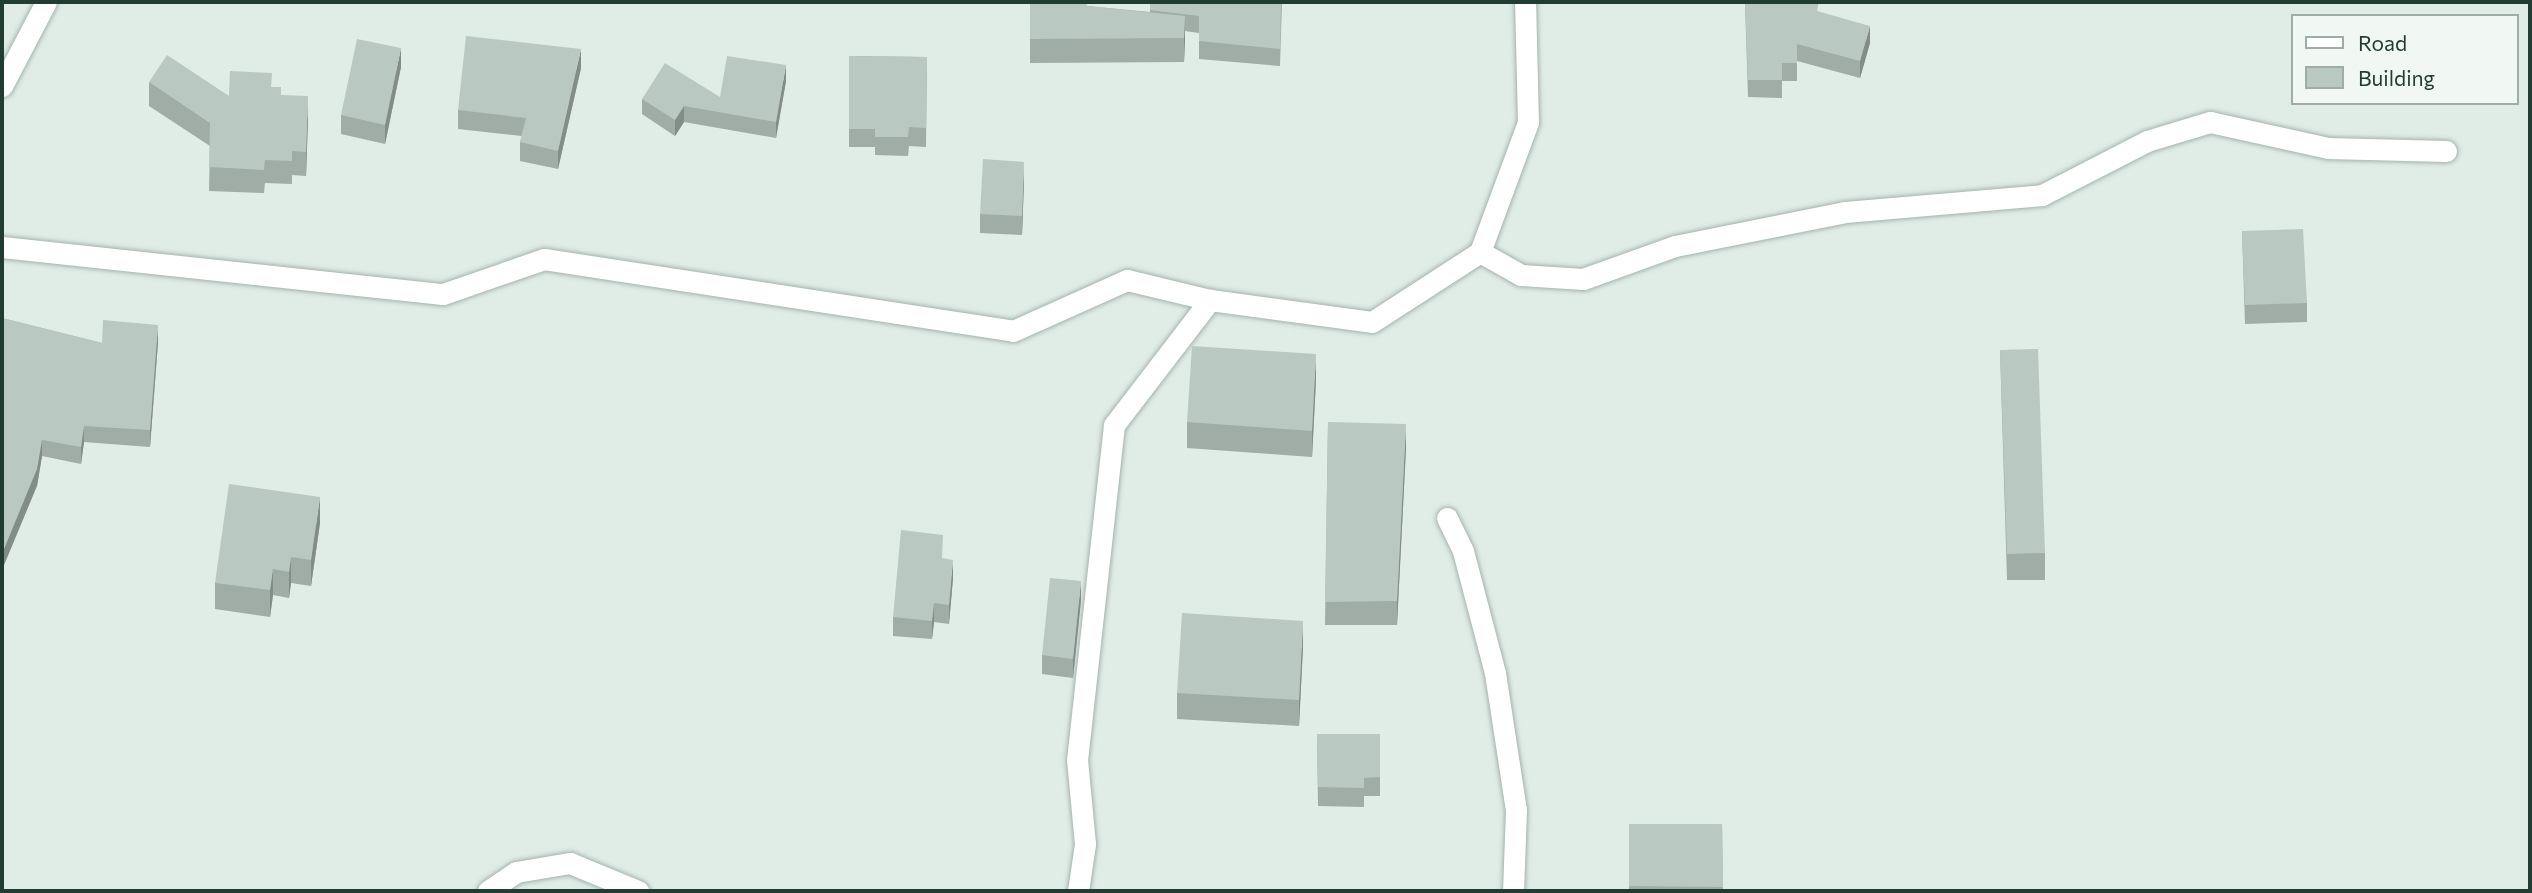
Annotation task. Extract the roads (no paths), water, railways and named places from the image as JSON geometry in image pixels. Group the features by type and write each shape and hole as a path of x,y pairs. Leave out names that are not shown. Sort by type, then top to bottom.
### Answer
{"street":[{"path":"2,86 46,2"},
{"path":"2,247 443,294 544,258 1013,331 1127,280 1210,300 1372,322 1480,252 1528,122 1525,2"},
{"path":"1480,252 1521,275 1583,279 1675,246 1844,212 2042,195 2147,141 2210,122 2328,148 2446,151"},
{"path":"1078,891 1086,844 1077,760 1114,425 1210,300"},
{"path":"1447,518 1464,551 1495,673 1516,810 1513,891"},
{"path":"488,891 516,872 570,863 638,891"}]}
